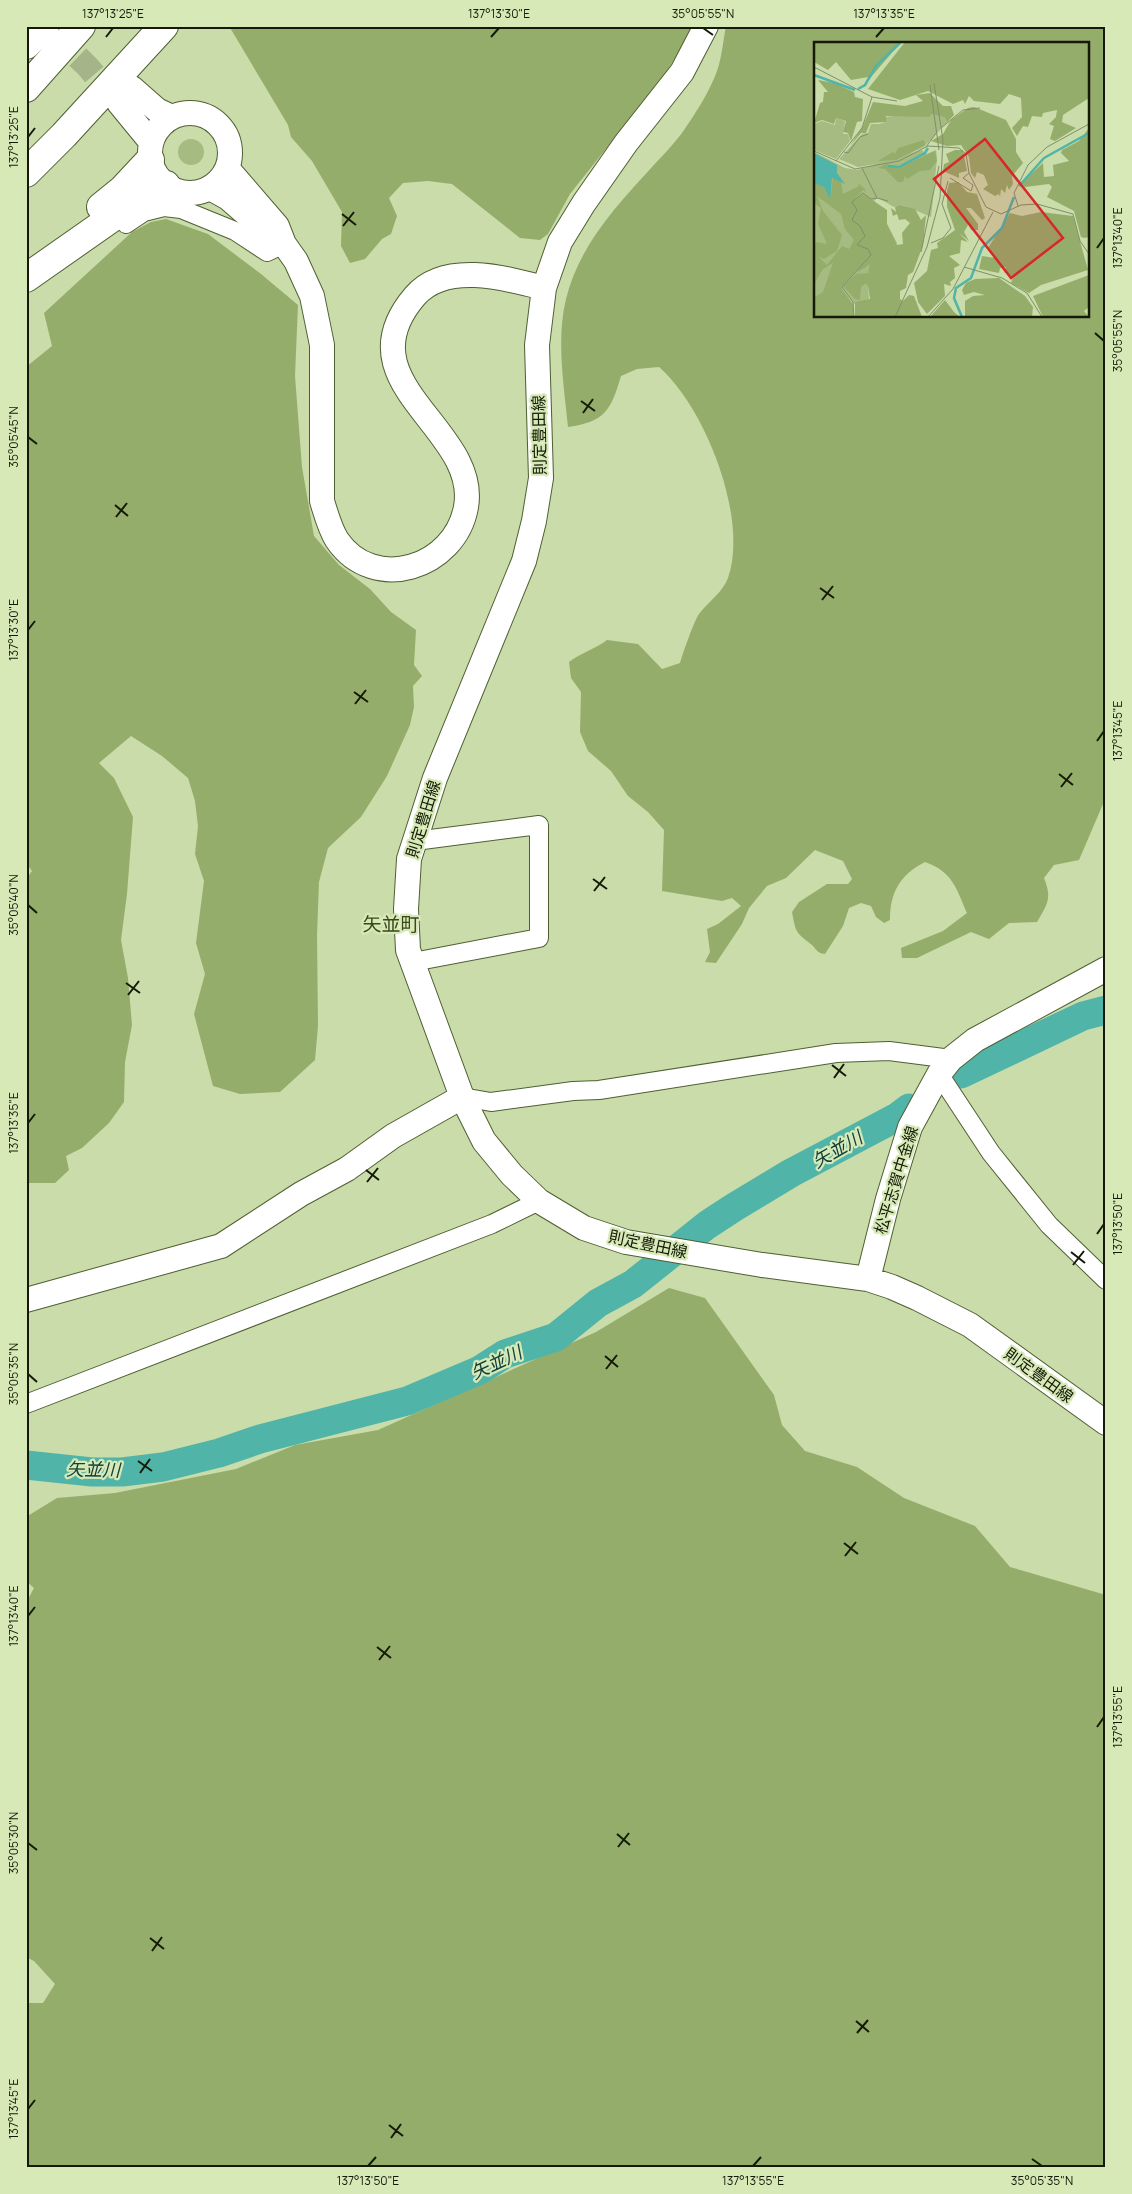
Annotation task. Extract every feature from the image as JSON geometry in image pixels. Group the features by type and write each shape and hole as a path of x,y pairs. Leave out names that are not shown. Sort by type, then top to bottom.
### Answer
{"highway":[{"path":"26,45 45,26"},
{"path":"26,88 81,26"},
{"path":"26,179 164,26"},
{"path":"26,172 64,135"},
{"path":"26,260 122,190 150,151"},
{"path":"26,278 132,203 166,185"}],"main road":[{"name":"則定豊田線","path":"706,26 682,72 626,143 584,203 560,242 544,288 537,345 542,445 541,478 534,522 524,561 435,778 409,860 406,909 408,950 462,1097 484,1141 512,1175 539,1201 584,1228 626,1242 868,1279 917,1298 970,1325 1106,1423"},
{"path":"150,151 162,123 183,113 196,113 207,116 217,123 229,144 230,156 227,168 220,180 210,188 188,193 166,185 159,178 150,151 125,96 172,117"},
{"path":"227,168 278,226 284,244"},
{"path":"210,188 228,198 284,244 296,261 312,296 322,346 322,501 328,521 338,540 353,556 374,566 394,570 411,568 429,561 443,551 453,540 462,522 466,506 467,492 461,466 449,446 416,405 403,384 396,363 394,343 396,326 405,308 420,291 438,281 458,275 506,279 544,288"},
{"name":"松平志賀中金線","path":"868,1279 888,1199 910,1127 945,1066 975,1040 1106,969"},
{"path":"26,1300 221,1246 301,1194 347,1169 393,1136 462,1097"}],"street":[{"path":"26,292 144,212 164,207 181,209 234,230 267,252 284,244"},
{"path":"413,962 539,938 539,824 415,841"},
{"path":"462,1097 491,1102 573,1091 600,1090 836,1053 889,1051 945,1066 991,1153 1049,1224 1106,1280"},
{"path":"26,1404 483,1228 539,1201"}],"green space":[{"path":"229,26 694,26 666,73 570,194 548,234 540,240 520,238 452,184 428,181 403,183 389,198 397,216 391,234 382,239 365,259 350,263 341,246 342,212 312,161 291,137 288,125"},
{"path":"726,26 1106,26 1106,797 1079,860 1054,865 1044,878 1048,891 1048,900 1037,922 1009,923 989,939 971,932 917,958 902,958 901,948 943,931 967,913 948,876 925,862 916,867 898,885 892,901 890,920 884,923 876,917 871,906 861,903 849,908 843,926 825,954 822,954 798,932 792,912 799,902 827,884 848,884 852,879 843,861 815,850 786,878 767,886 749,908 742,924 716,963 705,962 710,952 707,929 718,924 741,906 732,898 722,901 662,891 664,830 648,812 628,796 611,771 588,751 580,732 581,692 571,678 569,662 607,640 638,644 662,669 680,663 699,614 723,588 728,578 733,553 733,525 728,495 719,465 707,436 692,408 676,385 659,367 637,369 621,376 610,406 598,418 580,425 568,427 561,347 566,299 572,280 589,244 612,212 682,133 710,87 721,55"},
{"path":"191,139 200,143 204,152 200,161 191,165 182,161 178,152 182,143"},
{"path":"166,219 208,234 298,305 295,376 302,467 314,536 339,565 370,589 391,612 416,630 414,665 422,676 413,686 414,707 410,725 387,776 361,817 328,848 319,882 317,935 318,1026 315,1060 280,1092 240,1094 213,1086 194,1014 205,974 196,943 204,881 195,854 198,826 195,801 188,778 162,756 131,736 99,763 114,778 133,817 127,894 121,940 128,978 132,1025 125,1062 124,1102 109,1123 82,1148 66,1156 69,1170 55,1183 26,1183 26,879 32,871 26,863 26,367 52,346 44,313 132,232 151,222"},
{"path":"669,1288 705,1298 774,1395 782,1425 805,1451 857,1467 904,1498 975,1526 1010,1567 1106,1595 1106,2168 26,2168 26,2003 43,2003 55,1984 34,1961 26,1957 26,1603 34,1588 26,1581 26,1517 57,1498 115,1493 236,1469 295,1445 378,1430 596,1332"}],"waterway":[{"name":"矢並川","path":"961,1074 1083,1016 1106,1010"},
{"name":"矢並川","path":"26,1465 92,1472 122,1472 163,1467 219,1453 260,1439 407,1401 480,1370 505,1354 556,1337 598,1303 633,1284 707,1225 733,1208 791,1173 897,1117 909,1108"}],"tunnel":[{"path":"52,32 87,66 118,102"}],"district":[{"name":"矢並町","path":"391,924"}]}
